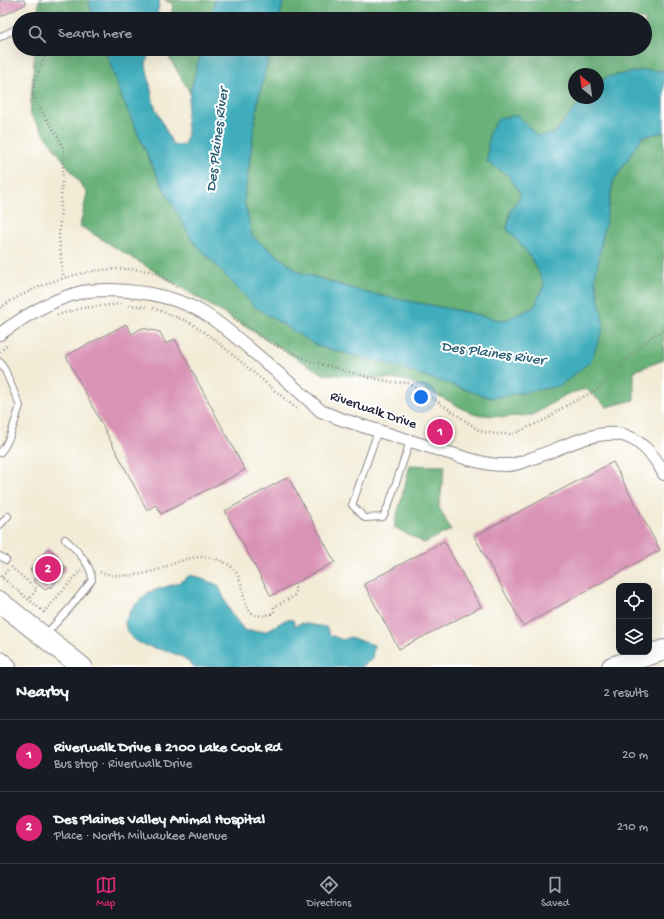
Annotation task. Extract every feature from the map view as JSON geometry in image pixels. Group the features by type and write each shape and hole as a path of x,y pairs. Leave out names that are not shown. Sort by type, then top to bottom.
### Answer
{"main road":[{"path":"0,602 82,667"},
{"path":"612,667 622,665 664,650"},
{"path":"0,662 6,667"}],"street":[{"name":"Riverwalk Drive","path":"4,338 20,319 40,308 78,293 94,290 133,291 158,295 184,303 208,316 232,334 321,411 338,418 476,461 507,465 523,462 590,436 617,434 630,438 644,447 654,458 664,474"}],"lane":[{"path":"0,37 12,31"},
{"path":"0,362 5,370 20,406 10,436 5,447 0,453"},
{"path":"378,431 352,505 365,518 383,517 410,441"},
{"path":"0,526 8,516"},
{"path":"44,636 92,580 92,573 76,549 65,538"},
{"path":"0,556 6,560"}],"path":[{"path":"40,0 43,12"},
{"path":"45,56 41,68 34,80 33,90 36,103 57,135 64,149 59,238 64,278"},
{"path":"0,308 30,291 64,278 84,273 118,269 139,270 154,273 183,289"},
{"path":"54,316 82,308 122,304 154,308 189,322 214,339 298,410"},
{"path":"233,317 273,344 311,361 367,377 392,382 408,383 480,431 495,434 512,434 549,418 569,404 595,392 654,335 664,330"},
{"path":"0,352 4,338"},
{"path":"0,576 44,612 78,572 83,568 88,567 109,575 127,575 156,570 197,556 219,560 229,564 235,570 239,578 246,606 250,612 256,616 265,616 274,613 274,607 294,596 296,589 293,584"},
{"path":"10,566 37,588"},
{"path":"28,600 40,586"}],"green space":[{"path":"39,0 88,0 92,12 38,12"},
{"path":"164,0 215,0 212,12 172,12 173,4"},
{"path":"284,0 664,0 664,71 644,70 607,77 604,79 604,68 568,68 568,104 578,104 554,134 538,136 487,162 508,175 521,194 511,210 507,229 537,266 544,285 534,307 503,321 471,313 367,293 299,272 252,236 244,200 258,100 269,56 652,56 652,12 281,12"},
{"path":"34,56 107,56 122,98 156,174 192,240 317,346 388,364 604,326 595,279 613,182 642,137 664,132 664,360 634,371 634,400 607,407 586,389 567,394 533,415 504,417 473,414 405,380 323,374 80,226 87,193 30,114"},
{"path":"168,56 200,56 190,93"},
{"path":"410,465 445,466 439,507 451,530 424,543 394,527"}],"water":[{"path":"88,0 160,0 157,12 92,12"},
{"path":"215,0 284,0 281,12 212,12"},
{"name":"Des Plaines River","path":"107,56 148,56 146,65 154,105 173,145 184,145 187,136 188,103 200,56 269,56 258,100 244,200 252,236 299,272 367,293 471,313 503,321 534,307 544,285 529,255 507,229 511,210 521,194 508,175 487,162 489,133 499,118 518,115 537,136 554,134 578,104 604,104 604,79 607,77 644,70 664,71 664,132 642,137 613,182 595,279 604,326 591,361 560,386 491,398 388,364 317,346 255,307 192,240 156,174 122,98"},
{"path":"191,575 218,585 231,613 245,631 266,631 287,619 293,620 295,626 301,623 326,627 330,635 343,640 350,637 374,645 372,659 362,667 194,667 187,660 178,655 139,643 132,638 125,626 125,622 131,609 149,592 178,583"}],"building":[{"path":"0,0 24,0 26,4 0,17"},
{"path":"126,324 132,334 142,328 160,332 166,344 175,339 245,470 161,514 156,505 147,510 66,356"},
{"path":"613,462 660,550 523,626 474,536"},
{"path":"288,477 335,562 271,596 225,511"},
{"path":"444,541 481,607 399,649 364,584"},
{"path":"48,548 58,556 55,559 67,568 51,588 49,586 46,590 33,581 36,574 30,570"}],"place":[{"name":"Riverwalk Drive & 2100 Lake Cook Rd","path":"440,432"},
{"name":"Des Plaines Valley Animal Hospital","path":"48,569"}]}
